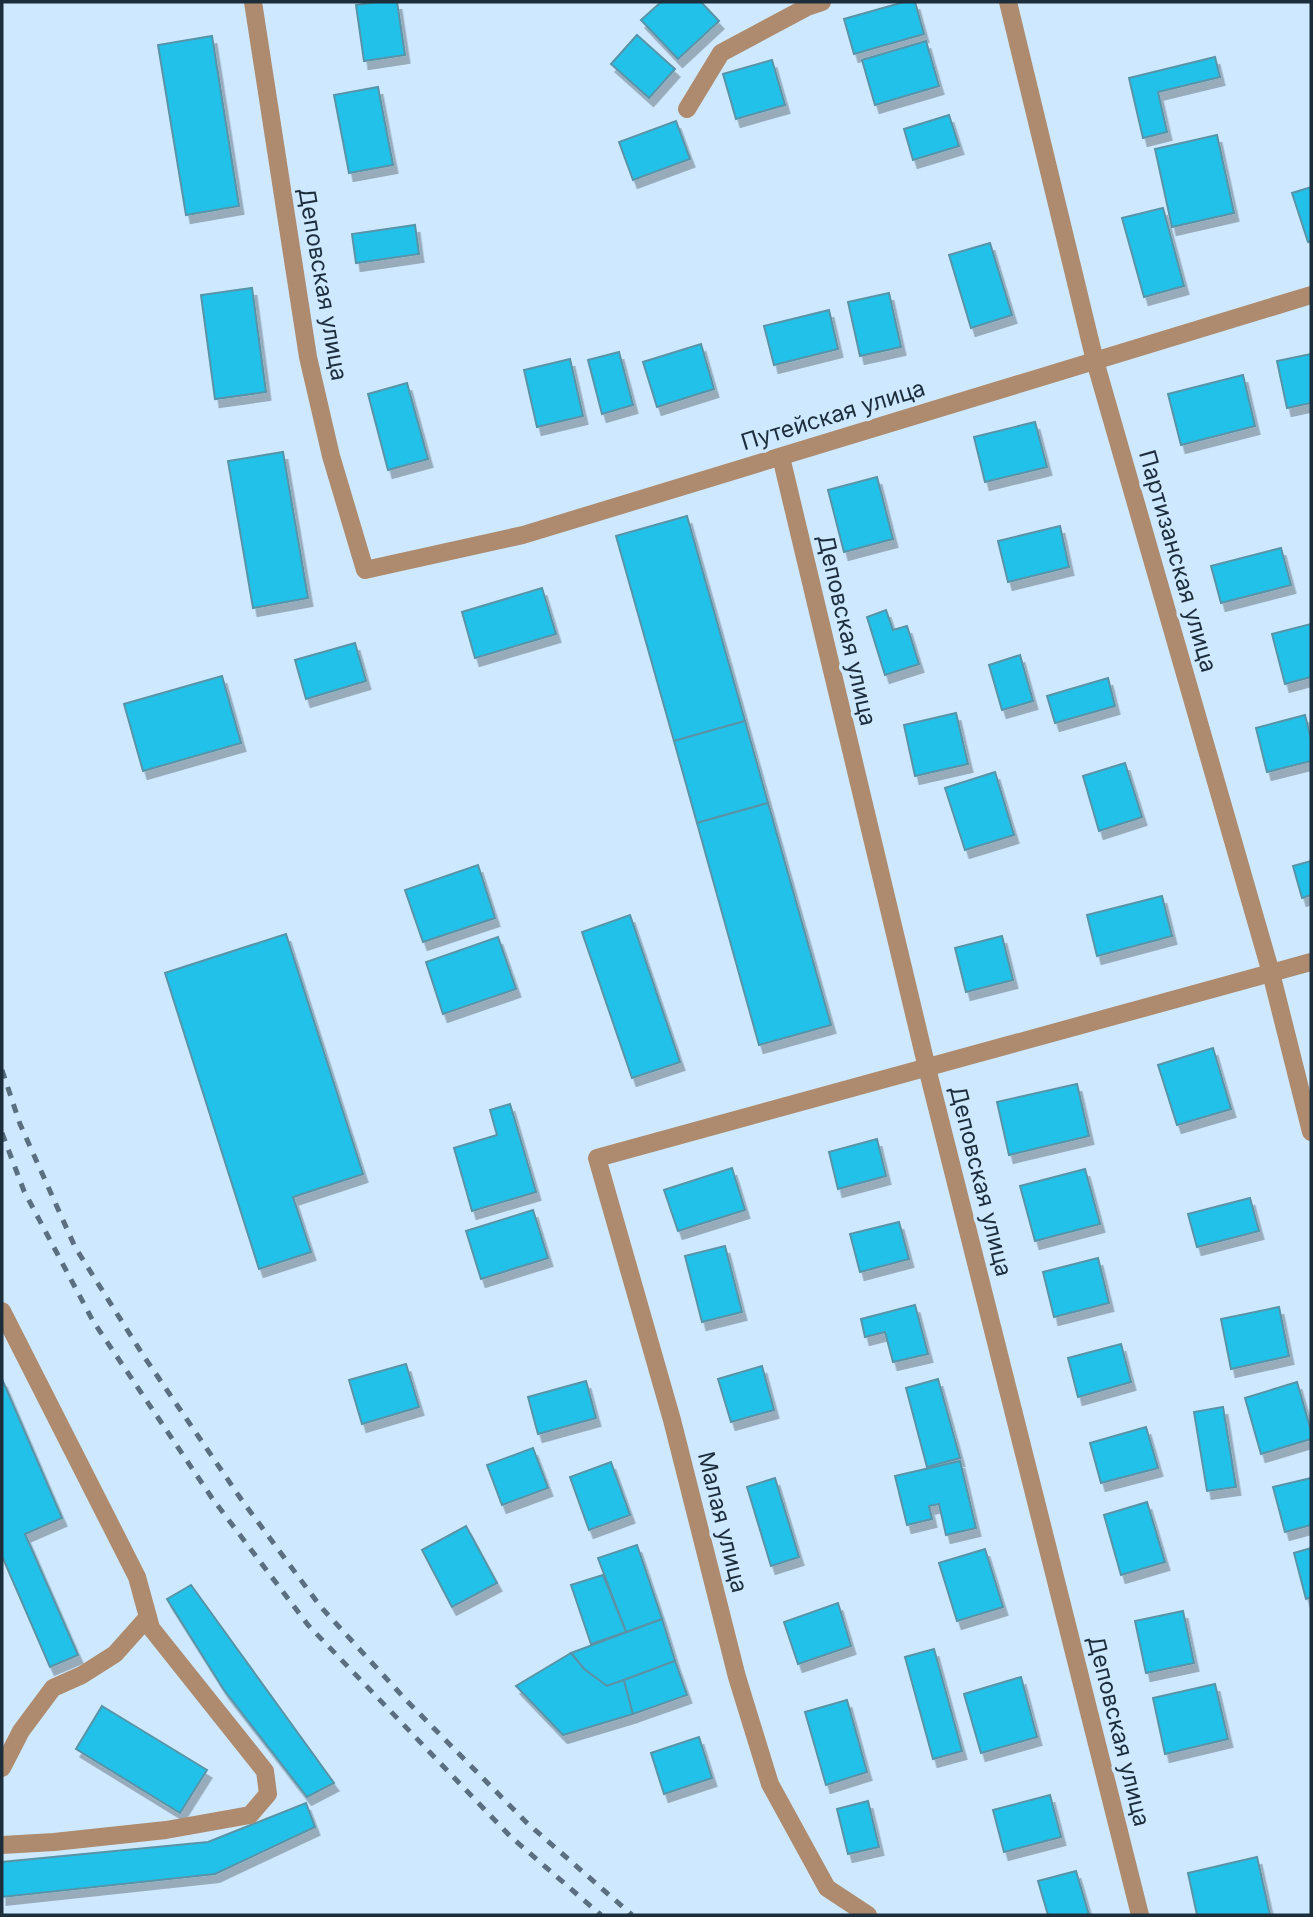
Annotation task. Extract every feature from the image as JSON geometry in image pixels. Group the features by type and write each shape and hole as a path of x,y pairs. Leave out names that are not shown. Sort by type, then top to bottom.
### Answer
{"street":[{"name":"Деповская улица","path":"253,2 308,357 331,456 365,570"},
{"path":"687,109 721,53 807,7 822,2"},
{"name":"Партизанская улица","path":"1008,2 1095,361 1271,973 1311,1132"},
{"name":"Путейская улица","path":"365,570 523,535 1311,295"},
{"name":"Деповская улица","path":"781,457 927,1068 1140,1915"},
{"path":"927,1068 1311,962"},
{"name":"Малая улица","path":"868,1915 827,1888 770,1784 737,1677 672,1420 597,1158 927,1068"},
{"path":"2,1311 137,1577 151,1628 265,1771 268,1794 250,1815 166,1830 2,1845"},
{"path":"2,1768 21,1731 53,1688 82,1675 115,1654 148,1617"}],"building":[{"path":"397,2 405,55 364,61 356,5"},
{"path":"661,2 701,2 719,21 678,59 641,20"},
{"path":"904,2 915,2 924,34 854,54 844,19"},
{"path":"637,35 675,69 649,98 611,64"},
{"path":"212,36 239,206 186,215 158,45"},
{"path":"926,41 939,86 875,105 862,60"},
{"path":"1215,57 1220,77 1158,92 1167,132 1143,138 1129,78"},
{"path":"772,60 785,105 736,119 723,74"},
{"path":"378,87 393,165 349,173 334,95"},
{"path":"949,115 959,146 913,160 904,129"},
{"path":"676,121 690,159 633,180 619,142"},
{"path":"1217,135 1234,213 1172,227 1155,149"},
{"path":"1311,187 1311,241 1308,242 1292,193"},
{"path":"1163,208 1184,286 1144,297 1122,218"},
{"path":"415,225 419,254 356,263 352,234"},
{"path":"990,243 1012,315 971,328 949,255"},
{"path":"252,288 266,392 215,399 201,295"},
{"path":"889,293 901,347 860,356 848,302"},
{"path":"829,310 838,349 774,365 764,326"},
{"path":"701,344 714,389 657,407 643,362"},
{"path":"619,352 633,405 602,414 588,360"},
{"path":"1311,354 1311,403 1287,408 1277,361"},
{"path":"570,359 583,416 537,427 524,370"},
{"path":"1243,375 1255,426 1181,445 1168,394"},
{"path":"407,383 428,459 388,470 368,394"},
{"path":"1035,422 1047,467 985,482 974,437"},
{"path":"283,452 308,598 253,608 228,461"},
{"path":"877,477 893,539 844,552 828,490"},
{"path":"687,516 745,721 674,741 616,536"},
{"path":"1060,526 1069,567 1008,582 998,541"},
{"path":"1281,548 1291,585 1221,603 1211,566"},
{"path":"542,588 556,634 475,658 462,612"},
{"path":"886,610 893,630 907,626 919,664 885,675 867,617"},
{"path":"1311,624 1311,677 1285,684 1272,634"},
{"path":"355,643 366,681 306,699 295,660"},
{"path":"1020,655 1033,701 1002,710 989,665"},
{"path":"222,676 241,743 143,771 124,704"},
{"path":"1108,678 1115,706 1055,723 1047,696"},
{"path":"956,713 968,764 915,776 904,725"},
{"path":"1305,715 1311,739 1311,761 1267,772 1256,728"},
{"path":"745,721 768,803 697,823 674,741"},
{"path":"1125,763 1142,817 1099,831 1083,776"},
{"path":"995,772 1014,835 965,850 945,788"},
{"path":"768,803 831,1025 759,1045 697,823"},
{"path":"1311,861 1311,895 1302,898 1293,866"},
{"path":"478,865 495,918 423,942 405,890"},
{"path":"1162,896 1172,936 1097,956 1087,915"},
{"path":"630,915 680,1062 632,1078 582,932"},
{"path":"286,934 363,1174 293,1197 311,1252 259,1269 165,973"},
{"path":"1002,936 1013,980 966,992 955,948"},
{"path":"498,937 516,989 443,1014 426,962"},
{"path":"1213,1048 1231,1109 1177,1125 1158,1065"},
{"path":"1077,1084 1089,1136 1009,1155 997,1102"},
{"path":"510,1104 536,1192 472,1211 454,1148 497,1135 490,1110"},
{"path":"877,1139 886,1176 838,1189 829,1152"},
{"path":"732,1168 745,1210 678,1231 664,1190"},
{"path":"1085,1169 1100,1224 1035,1241 1020,1186"},
{"path":"1250,1198 1259,1231 1197,1247 1188,1214"},
{"path":"533,1210 548,1258 481,1279 466,1231"},
{"path":"899,1222 909,1259 860,1272 850,1234"},
{"path":"725,1246 742,1312 702,1322 685,1256"},
{"path":"1098,1258 1109,1303 1054,1317 1043,1272"},
{"path":"915,1305 928,1354 893,1362 885,1332 865,1337 861,1319"},
{"path":"1279,1307 1289,1356 1231,1369 1221,1319"},
{"path":"1121,1344 1131,1382 1078,1397 1068,1358"},
{"path":"406,1364 419,1407 362,1424 349,1380"},
{"path":"762,1366 774,1410 731,1422 718,1379"},
{"path":"2,1379 62,1518 25,1534 78,1655 50,1667 2,1556"},
{"path":"938,1379 960,1458 927,1467 906,1388"},
{"path":"586,1381 596,1418 538,1434 528,1397"},
{"path":"1297,1382 1311,1439 1261,1454 1245,1398"},
{"path":"1223,1407 1236,1487 1207,1491 1194,1412"},
{"path":"1146,1427 1158,1468 1101,1483 1090,1443"},
{"path":"533,1448 548,1488 502,1505 487,1465"},
{"path":"960,1461 976,1528 946,1535 939,1504 929,1506 932,1519 907,1525 895,1476"},
{"path":"611,1462 630,1515 589,1530 570,1477"},
{"path":"775,1478 799,1557 771,1566 747,1487"},
{"path":"1311,1478 1311,1525 1285,1532 1273,1487"},
{"path":"1147,1502 1165,1562 1121,1575 1104,1515"},
{"path":"466,1526 497,1583 452,1607 422,1550"},
{"path":"637,1545 662,1619 626,1632 598,1558"},
{"path":"1311,1548 1311,1597 1306,1599 1294,1553"},
{"path":"985,1549 1003,1607 957,1621 939,1563"},
{"path":"603,1575 626,1632 591,1644 571,1585"},
{"path":"191,1585 334,1783 307,1797 224,1690 167,1599"},
{"path":"838,1603 851,1646 798,1664 784,1622"},
{"path":"1183,1611 1194,1663 1146,1673 1135,1621"},
{"path":"662,1619 675,1661 607,1686 584,1669 571,1653"},
{"path":"934,1649 962,1751 933,1759 905,1657"},
{"path":"571,1653 584,1669 607,1686 624,1680 633,1714 563,1735 516,1686"},
{"path":"675,1661 687,1695 633,1714 624,1680"},
{"path":"1021,1677 1037,1737 981,1753 964,1694"},
{"path":"1215,1684 1228,1739 1165,1754 1153,1698"},
{"path":"847,1700 867,1772 826,1785 805,1712"},
{"path":"102,1706 207,1770 180,1813 76,1749"},
{"path":"699,1737 712,1778 664,1794 651,1753"},
{"path":"1050,1795 1061,1837 1004,1852 993,1810"},
{"path":"868,1801 879,1847 848,1854 837,1809"},
{"path":"306,1803 315,1827 215,1874 2,1897 2,1862 208,1842"},
{"path":"1257,1857 1270,1915 1197,1915 1188,1873"},
{"path":"1076,1871 1089,1915 1048,1915 1038,1881"}],"railway":[{"path":"2,1070 20,1124 75,1247 143,1355 241,1499 320,1606 406,1700 526,1822 632,1915"},
{"path":"2,1133 24,1191 93,1321 212,1498 308,1625 511,1837 601,1915"}]}
